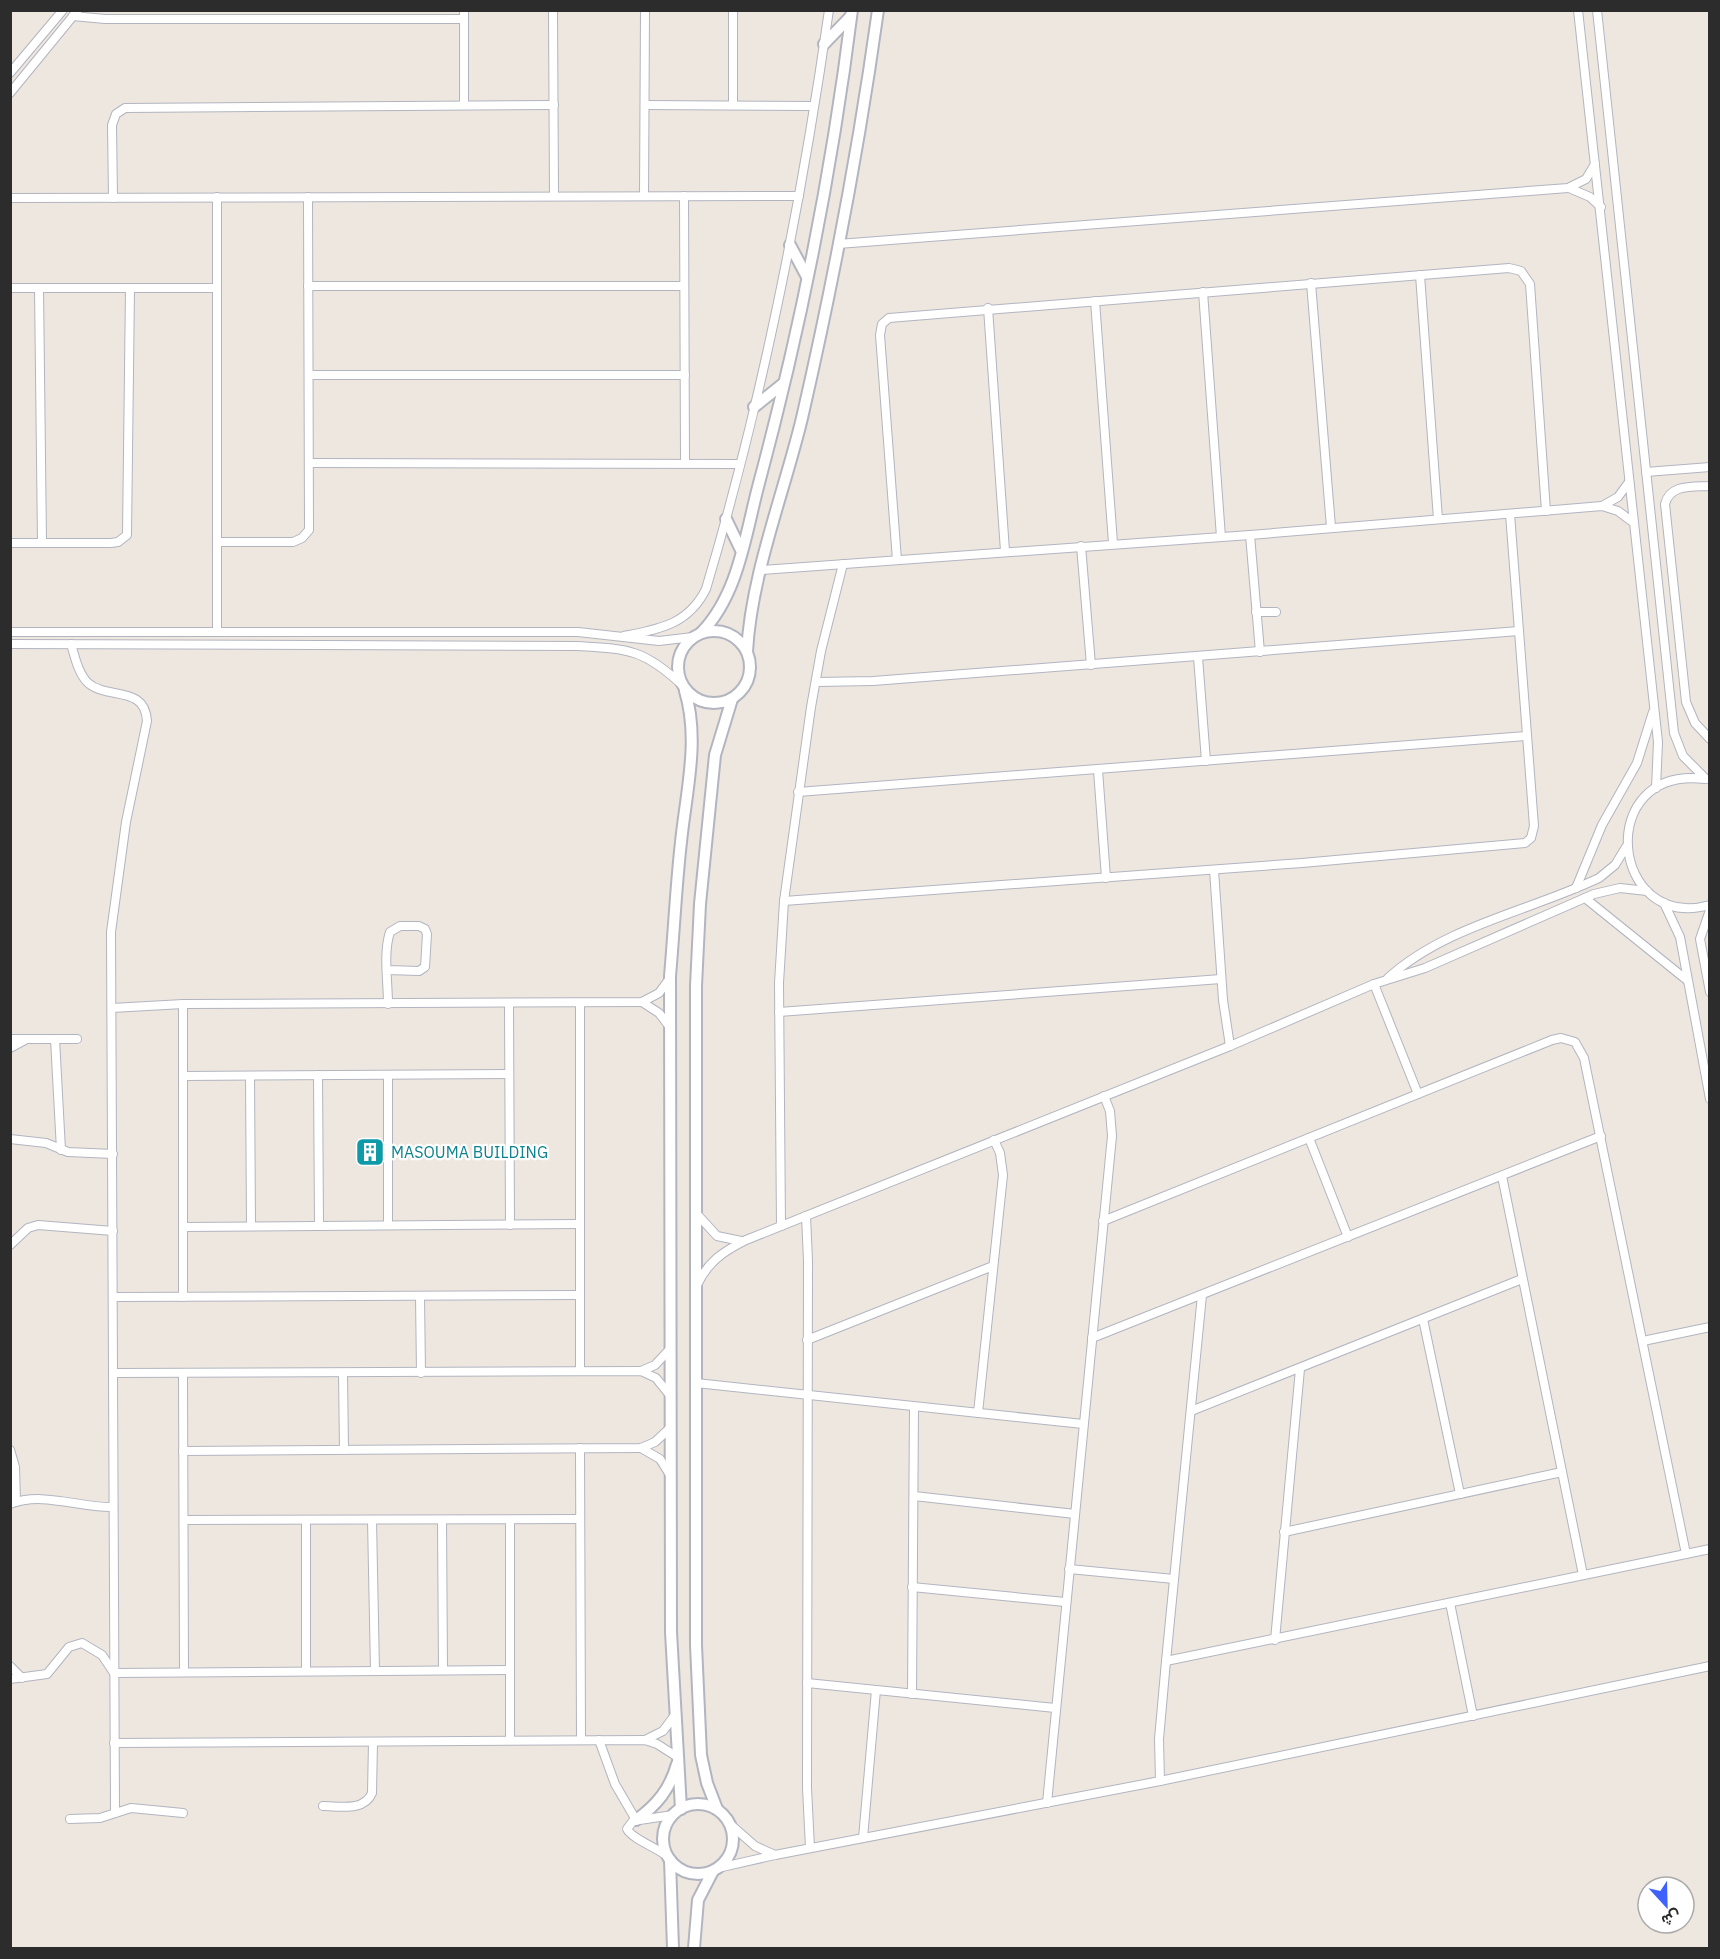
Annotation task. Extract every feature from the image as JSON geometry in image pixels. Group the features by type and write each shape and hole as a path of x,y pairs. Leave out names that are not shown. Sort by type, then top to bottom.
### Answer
{"street":[{"path":"10,73 63,10"},
{"path":"554,10 554,195"},
{"path":"644,196 645,10"},
{"path":"733,10 733,104"},
{"path":"624,636 670,626 692,611 706,589 754,407 790,244 829,10"},
{"path":"775,1855 746,1840 717,1809 703,1769 698,1708 695,1288 698,922 720,732 732,699 746,683 750,662 747,652 751,610 807,396 838,244 878,10"},
{"path":"1578,10 1659,757 1656,788"},
{"path":"1597,10 1674,733 1683,756 1708,780"},
{"path":"10,93 76,13 464,15 464,105"},
{"path":"824,44 851,13"},
{"path":"673,1948 669,1858 663,1838 677,1812 679,1758 671,1632 670,976 679,864 693,740 692,715 678,676 678,658 723,604 741,550 785,382 807,277 828,170 851,13"},
{"path":"113,198 112,124 116,114 125,108 554,105"},
{"path":"645,105 814,106"},
{"path":"838,244 1568,188 1586,179 1596,161"},
{"path":"1568,188 1583,193 1601,207"},
{"path":"684,196 685,462"},
{"path":"10,198 799,196"},
{"path":"217,197 217,631"},
{"path":"218,542 293,542 302,538 310,525 308,197"},
{"path":"790,244 807,277"},
{"path":"897,560 880,328 885,320 894,316 1311,283 1513,268 1527,276 1530,284 1546,511"},
{"path":"1420,275 1438,519"},
{"path":"1311,283 1330,527"},
{"path":"309,286 684,286"},
{"path":"10,288 217,288"},
{"path":"39,288 42,543"},
{"path":"10,543 111,543 118,542 127,535 130,288"},
{"path":"1203,292 1221,537"},
{"path":"1095,301 1113,543"},
{"path":"988,308 1005,551"},
{"path":"309,375 685,375"},
{"path":"754,407 785,382"},
{"path":"309,464 685,462 740,464"},
{"path":"1646,472 1710,467"},
{"path":"1602,506 1618,497 1629,482"},
{"path":"1710,486 1677,489 1670,493 1665,504 1686,702 1695,723 1710,739"},
{"path":"761,570 1113,543 1250,535 1602,506 1618,511 1634,523"},
{"path":"784,901 1522,845 1529,841 1534,830 1510,513"},
{"path":"726,519 741,550"},
{"path":"1250,535 1260,652"},
{"path":"1081,546 1091,665"},
{"path":"781,1226 779,1012 784,901 798,792 821,651 843,564"},
{"path":"1256,612 1276,612"},
{"path":"817,682 873,681 1520,631"},
{"path":"10,632 578,632 659,641 722,632 733,636 747,652"},
{"path":"10,644 588,646 637,653 662,666 695,699 707,703 720,703 732,699"},
{"path":"71,644 80,673 89,684 101,690 132,696 140,702 147,716 126,822 112,922 115,1813"},
{"path":"1198,657 1206,761"},
{"path":"1576,888 1602,825 1637,763 1654,708"},
{"path":"798,792 1526,736"},
{"path":"1098,770 1106,878"},
{"path":"1708,780 1680,779 1656,788 1636,807 1626,833 1626,847 1632,871 1647,891 1663,902 1689,908 1710,905"},
{"path":"1387,980 1421,953 1448,939 1576,888 1607,872 1626,847"},
{"path":"1214,870 1221,979 1230,1046"},
{"path":"695,1288 712,1261 724,1251 746,1240 1230,1046 1374,984 1425,968 1585,898 1611,889 1629,888 1647,891"},
{"path":"1585,898 1688,981"},
{"path":"1663,902 1677,927 1710,1099"},
{"path":"1710,910 1700,939 1707,966 1710,992"},
{"path":"388,970 419,971 425,967 427,934 425,929 419,926 400,926 392,929 388,938 388,970 388,1004"},
{"path":"112,1008 183,1004 642,1002 660,993 670,976"},
{"path":"779,1012 1221,979"},
{"path":"1374,984 1418,1094"},
{"path":"642,1002 659,1013 671,1029"},
{"path":"580,1003 580,1371"},
{"path":"183,1004 183,1297"},
{"path":"509,1004 510,1225"},
{"path":"1103,1221 1552,1040 1566,1038 1578,1045 1583,1053 1686,1554"},
{"path":"10,1039 77,1039"},
{"path":"10,1048 28,1039"},
{"path":"55,1039 61,1150"},
{"path":"183,1076 509,1074"},
{"path":"318,1075 319,1226"},
{"path":"388,1075 388,1225"},
{"path":"250,1076 251,1226"},
{"path":"1047,1803 1112,1136 1110,1111 1104,1096"},
{"path":"1092,1338 1600,1136"},
{"path":"1309,1138 1348,1237"},
{"path":"10,1139 46,1143 61,1150 112,1154"},
{"path":"978,1413 1003,1174 1000,1153 994,1140"},
{"path":"1502,1176 1583,1575"},
{"path":"696,1213 717,1236 728,1240 746,1240"},
{"path":"806,1216 807,1683 810,1848"},
{"path":"183,1227 580,1224"},
{"path":"10,1245 28,1228 38,1225 113,1231"},
{"path":"807,1340 993,1266"},
{"path":"1191,1411 1522,1279"},
{"path":"113,1298 580,1295"},
{"path":"1160,1781 1159,1740 1202,1295"},
{"path":"420,1296 421,1373"},
{"path":"1423,1318 1460,1494"},
{"path":"1643,1341 1710,1327"},
{"path":"113,1373 641,1371 655,1365 670,1348"},
{"path":"1275,1640 1300,1369"},
{"path":"641,1371 662,1383 670,1396"},
{"path":"343,1373 344,1450"},
{"path":"183,1374 184,1672"},
{"path":"696,1383 1083,1424"},
{"path":"912,1694 914,1407"},
{"path":"183,1451 641,1448 655,1443 670,1428"},
{"path":"580,1448 581,1739"},
{"path":"641,1448 660,1459 671,1477"},
{"path":"10,1450 15,1467 13,1503 45,1498 80,1506 113,1507"},
{"path":"1284,1532 1562,1472"},
{"path":"914,1496 1075,1514"},
{"path":"184,1520 580,1519"},
{"path":"306,1520 306,1671"},
{"path":"372,1520 375,1671"},
{"path":"442,1520 443,1670"},
{"path":"510,1520 510,1739"},
{"path":"1166,1661 1710,1549"},
{"path":"1069,1569 1174,1580"},
{"path":"912,1587 1065,1602"},
{"path":"1450,1604 1473,1716"},
{"path":"10,1679 47,1674 69,1647 82,1643 102,1655 114,1673"},
{"path":"10,1666 22,1678"},
{"path":"679,1758 669,1787 660,1800 628,1826 630,1835 690,1873 716,1870 775,1855 1160,1781 1710,1666"},
{"path":"114,1673 510,1670"},
{"path":"807,1683 1055,1708"},
{"path":"863,1838 876,1690"},
{"path":"645,1740 663,1731 675,1715"},
{"path":"599,1740 618,1791 636,1820"},
{"path":"114,1743 645,1740 657,1744 679,1758"},
{"path":"322,1806 357,1806 368,1800 372,1793 373,1742"},
{"path":"636,1820 677,1812 699,1804 717,1809"},
{"path":"70,1819 97,1818 135,1808 183,1813"},
{"path":"693,1948 698,1900 732,1849 734,1836 730,1824"}],"place":[{"name":"MASOUMA BUILDING","path":"370,1152"}]}
